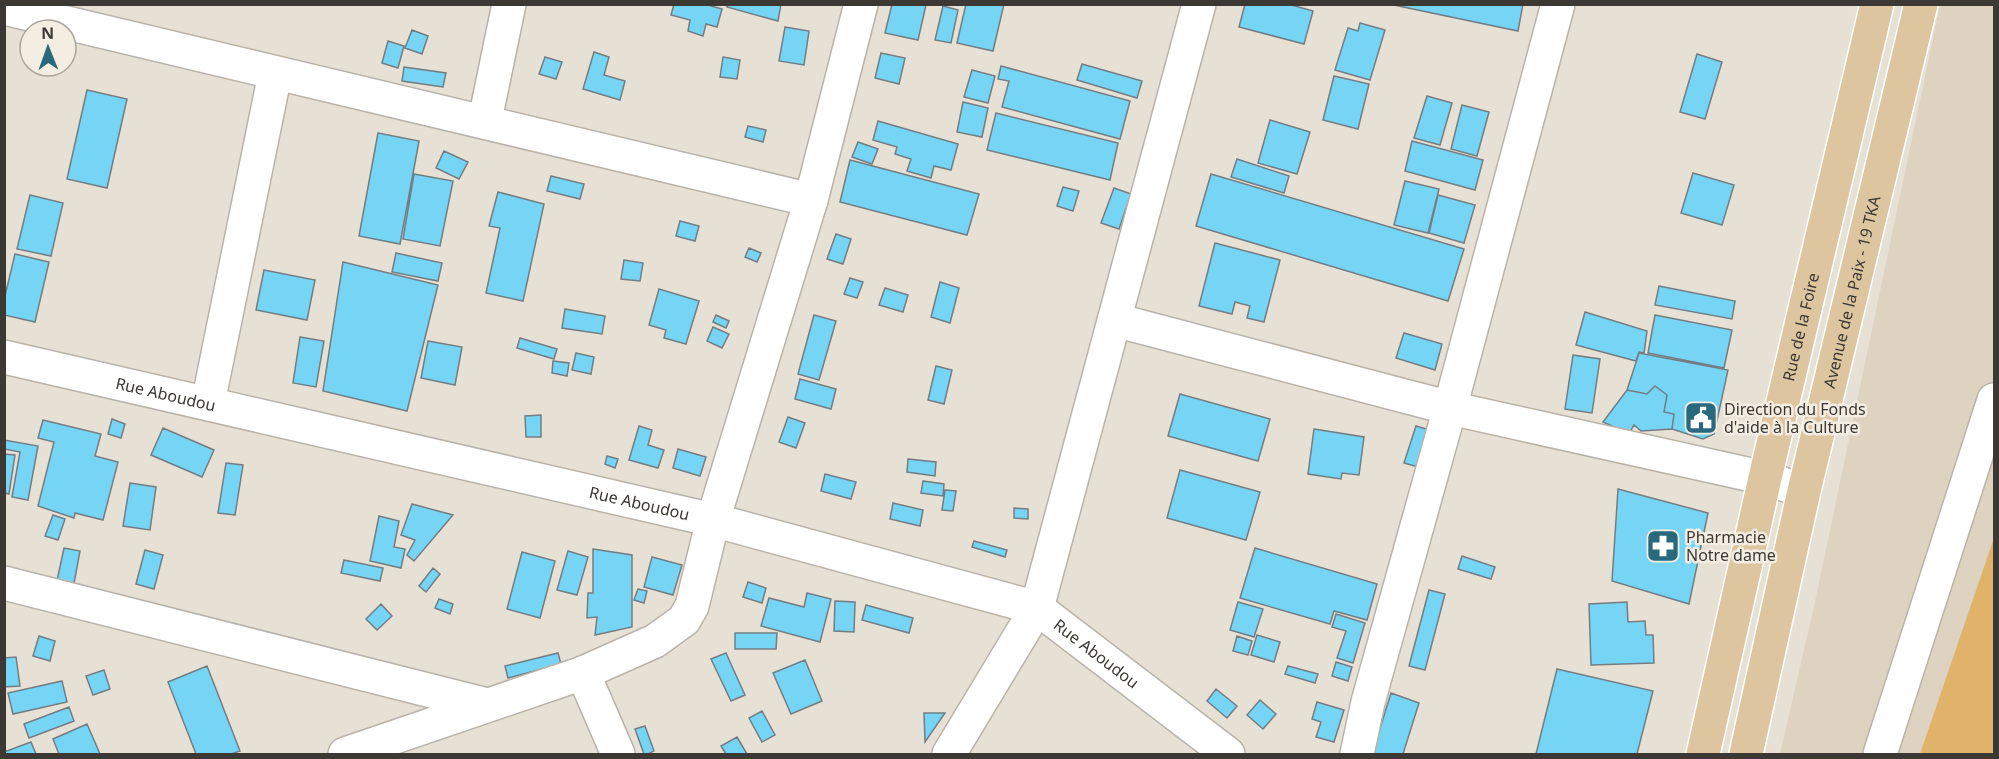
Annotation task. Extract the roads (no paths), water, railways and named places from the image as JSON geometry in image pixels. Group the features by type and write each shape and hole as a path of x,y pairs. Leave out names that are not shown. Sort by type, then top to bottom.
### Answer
{"main road":[{"name":"Rue de la Foire","path":"1703,754 1876,4"},
{"name":"Avenue de la Paix - 19 TKA","path":"1746,754 1804,491 1921,4"}],"street":[{"path":"486,120 509,4"},
{"path":"345,754 583,673 655,641 684,620 692,606 713,520 812,200 861,4"},
{"path":"949,754 1037,608 1199,4"},
{"path":"1357,754 1368,702 1450,408 1558,4"},
{"path":"4,8 275,74 486,120 812,200"},
{"path":"208,403 275,74"},
{"path":"1115,320 1450,408 1765,478 1804,491"},
{"name":"Rue Aboudou","path":"4,357 713,520 1037,608 1228,754"},
{"path":"1880,754 1995,400"},
{"path":"4,583 486,705"},
{"path":"583,673 618,754"}],"place":[{"name":"Direction du Fonds d'aide à la Culture","path":"1701,418"},
{"name":"Pharmacie Notre dame","path":"1663,546"}]}
